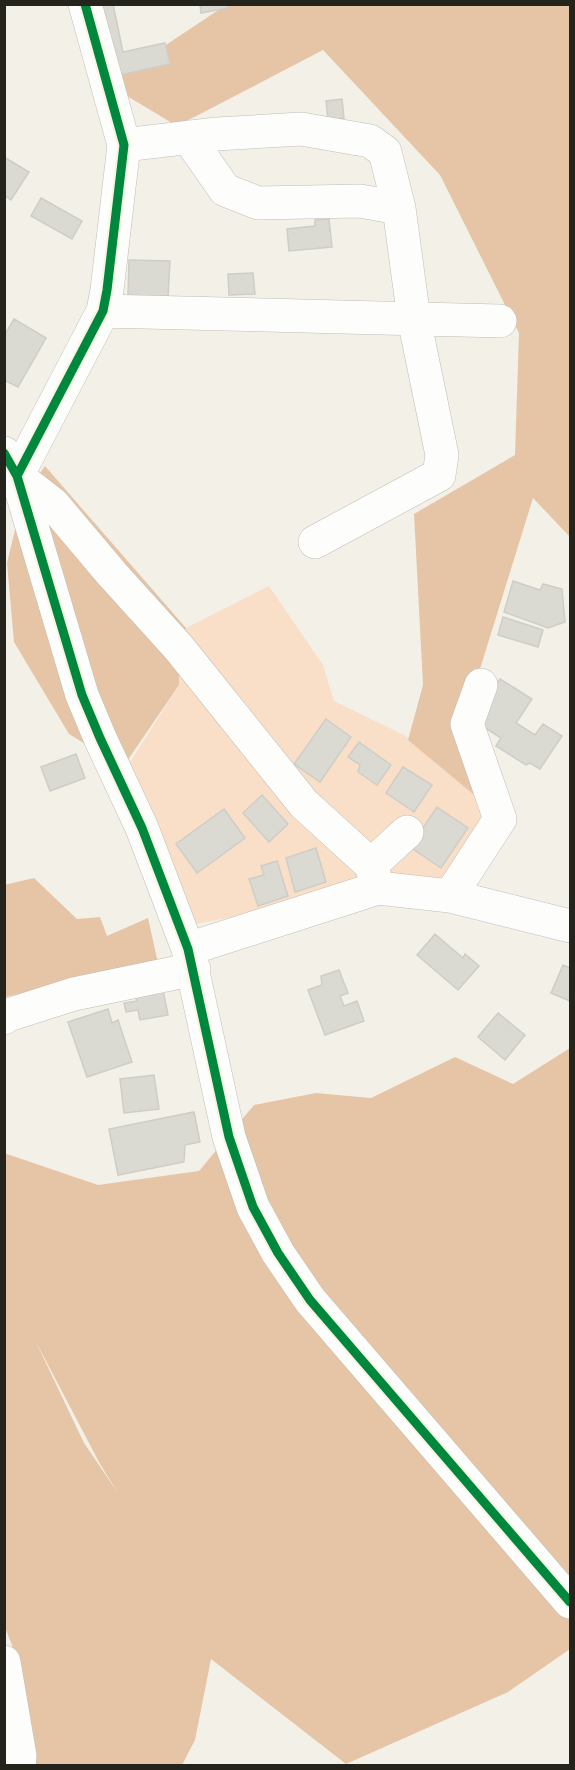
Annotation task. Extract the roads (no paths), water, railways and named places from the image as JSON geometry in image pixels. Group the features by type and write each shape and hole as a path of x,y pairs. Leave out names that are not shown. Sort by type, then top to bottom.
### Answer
{"street":[{"path":"85,4 124,145 103,311 11,464 82,694 142,828 191,959 229,1137 253,1207 278,1253 310,1300 570,1602"},
{"path":"124,145 217,134 301,129 370,141 386,152 399,208 414,319 442,455 439,475 315,542"},
{"path":"188,137 225,190 258,203 360,201 399,208"},
{"path":"103,311 500,321"},
{"path":"11,464 53,504 179,648 304,804 374,876 570,926"},
{"path":"450,896 500,819 467,724 481,685"},
{"path":"4,1018 74,994 191,959 374,876 407,832"},
{"path":"4,1662 20,1756 19,1766"}]}
